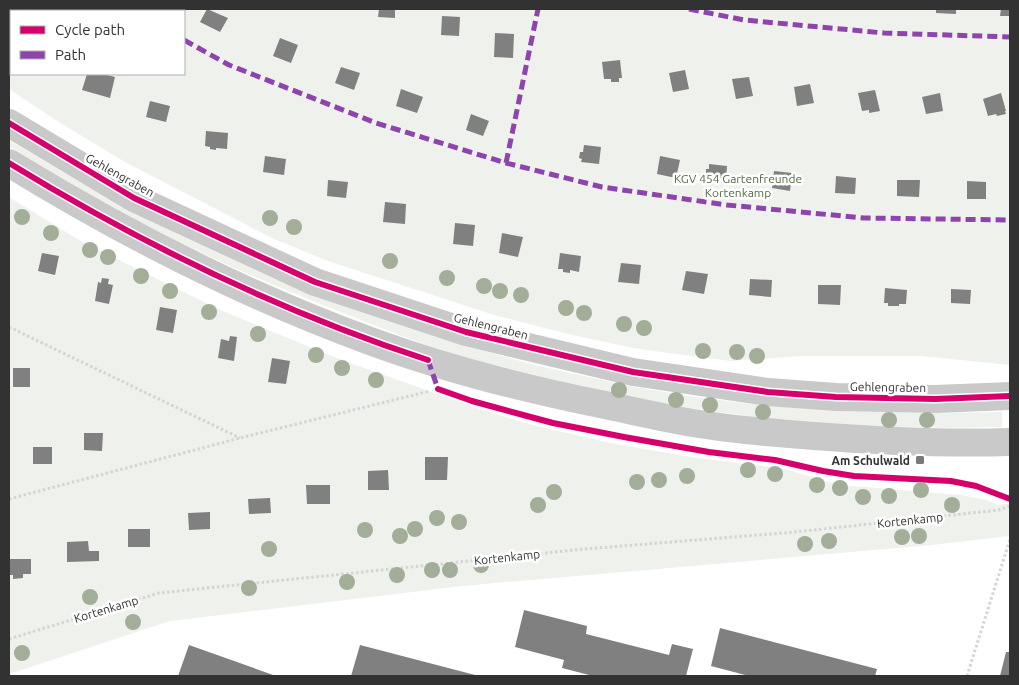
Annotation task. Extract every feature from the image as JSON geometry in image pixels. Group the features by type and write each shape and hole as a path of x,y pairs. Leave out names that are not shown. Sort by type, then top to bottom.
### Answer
{"main road":[{"name":"Gehlengraben","path":"9,123 134,198 316,282 466,332 633,372 768,392 836,397 935,400 1010,396"},
{"path":"9,163 118,226 242,287 370,341 480,377 530,390 694,423 762,432 924,442 1010,442"}],"path":[{"path":"9,326 240,438"},
{"path":"9,499 240,438 438,389"},
{"path":"967,676 1010,538"}],"green space":[{"name":"KGV 454 Gartenfreunde Kortenkamp","path":"9,9 1010,9 1010,365 921,356 804,356 730,361 639,349 572,335 494,315 328,261 274,239 125,162 9,89"},
{"path":"9,140 129,209 463,345 535,365 629,386 695,397 769,406 837,411 1002,412 1002,427 860,427 786,421 631,398 495,366 384,329 284,289 205,254 127,216 82,191 9,146"},
{"path":"9,197 79,240 218,309 339,359 480,409 525,423 610,443 691,457 785,469 839,485 961,495 987,500 998,505 1010,503 1010,536 932,545 462,586 170,621 9,674"}],"building":[{"path":"207,9 228,18 220,32 200,22"},
{"path":"379,9 395,9 395,18 378,17"},
{"path":"936,9 956,9 956,14 936,13"},
{"path":"1001,9 1010,9 1010,16 1000,16"},
{"path":"442,16 460,17 459,36 441,35"},
{"path":"495,33 514,34 513,58 494,57"},
{"path":"280,38 298,45 291,63 273,56"},
{"path":"620,60 622,78 619,78 619,82 611,82 611,79 604,79 602,62"},
{"path":"341,67 360,73 354,90 335,83"},
{"path":"685,70 689,89 673,92 669,73"},
{"path":"87,75 115,77 110,98 82,90"},
{"path":"749,77 753,96 736,99 732,79"},
{"path":"810,84 814,103 797,106 794,87"},
{"path":"401,89 423,97 417,113 396,106"},
{"path":"875,90 880,111 869,113 869,110 862,111 858,93"},
{"path":"940,93 943,111 926,114 922,97"},
{"path":"1001,93 1006,114 988,116 983,99"},
{"path":"150,101 170,106 166,122 146,117"},
{"path":"471,114 489,121 483,136 466,130"},
{"path":"206,131 228,133 227,149 216,148 216,150 205,146"},
{"path":"584,145 601,147 599,164 581,162 582,159 579,158 580,152 583,152"},
{"path":"265,156 286,159 284,175 263,172"},
{"path":"660,156 680,160 676,178 657,174"},
{"path":"709,164 727,166 726,183 708,182 706,169 709,169"},
{"path":"774,171 792,173 790,191 772,188"},
{"path":"836,176 856,178 855,194 835,193"},
{"path":"328,180 348,182 346,198 327,196"},
{"path":"897,180 920,180 919,197 897,196"},
{"path":"967,181 986,182 986,199 967,199"},
{"path":"385,202 406,204 405,224 383,222"},
{"path":"455,223 475,225 473,246 453,244"},
{"path":"502,233 523,237 518,257 499,253"},
{"path":"42,253 59,256 55,275 38,271"},
{"path":"560,253 581,256 579,272 570,270 570,273 563,272 563,269 558,269"},
{"path":"621,263 641,265 639,284 618,282"},
{"path":"686,271 708,274 704,294 682,290"},
{"path":"102,278 109,279 108,284 113,285 109,304 95,301 98,282 101,283"},
{"path":"750,279 772,280 771,297 749,295"},
{"path":"818,285 841,285 840,305 818,304"},
{"path":"885,288 907,290 906,304 888,306 888,303 884,303"},
{"path":"951,289 971,290 970,304 951,303"},
{"path":"160,307 177,310 173,333 156,330"},
{"path":"230,336 237,337 234,361 218,358 221,339 229,341"},
{"path":"272,358 290,361 286,384 268,382"},
{"path":"13,368 30,368 30,387 13,387"},
{"path":"84,433 103,433 102,451 84,450"},
{"path":"33,447 52,447 52,464 33,464"},
{"path":"425,457 448,457 447,480 425,480"},
{"path":"388,470 389,490 368,490 368,471"},
{"path":"306,485 330,485 330,504 307,504"},
{"path":"270,498 271,513 249,514 248,499"},
{"path":"210,512 210,529 189,530 188,513"},
{"path":"128,529 150,529 150,547 128,547"},
{"path":"88,541 89,551 99,551 99,561 67,562 67,542"},
{"path":"9,559 31,559 31,574 23,574 23,578 13,579 13,575 9,575"},
{"path":"524,610 587,626 586,634 669,655 672,644 693,649 686,676 593,676 562,668 564,660 515,647"},
{"path":"720,628 877,669 875,676 749,676 711,666"},
{"path":"189,645 276,676 178,676"},
{"path":"360,645 479,676 351,676"},
{"path":"1006,652 1010,652 1010,676 1000,676"}],"marked path":[{"path":"506,163 538,9"},
{"path":"689,9 744,20 884,33 1010,37"},
{"path":"185,41 229,65 376,123 506,163 602,187 727,205 864,218 1010,220"},
{"path":"428,360 438,389 443,391"}],"cycle path":[{"path":"9,123 134,198 315,282 466,332 633,372 768,392 836,397 935,399 1010,396"},
{"path":"9,163 109,221 212,274 319,320 428,360"},
{"path":"438,389 472,401 553,423 624,437 709,452 775,460 854,476 951,481 976,486 1010,499"}],"place":[{"name":"Am Schulwald","path":"920,460"}]}
